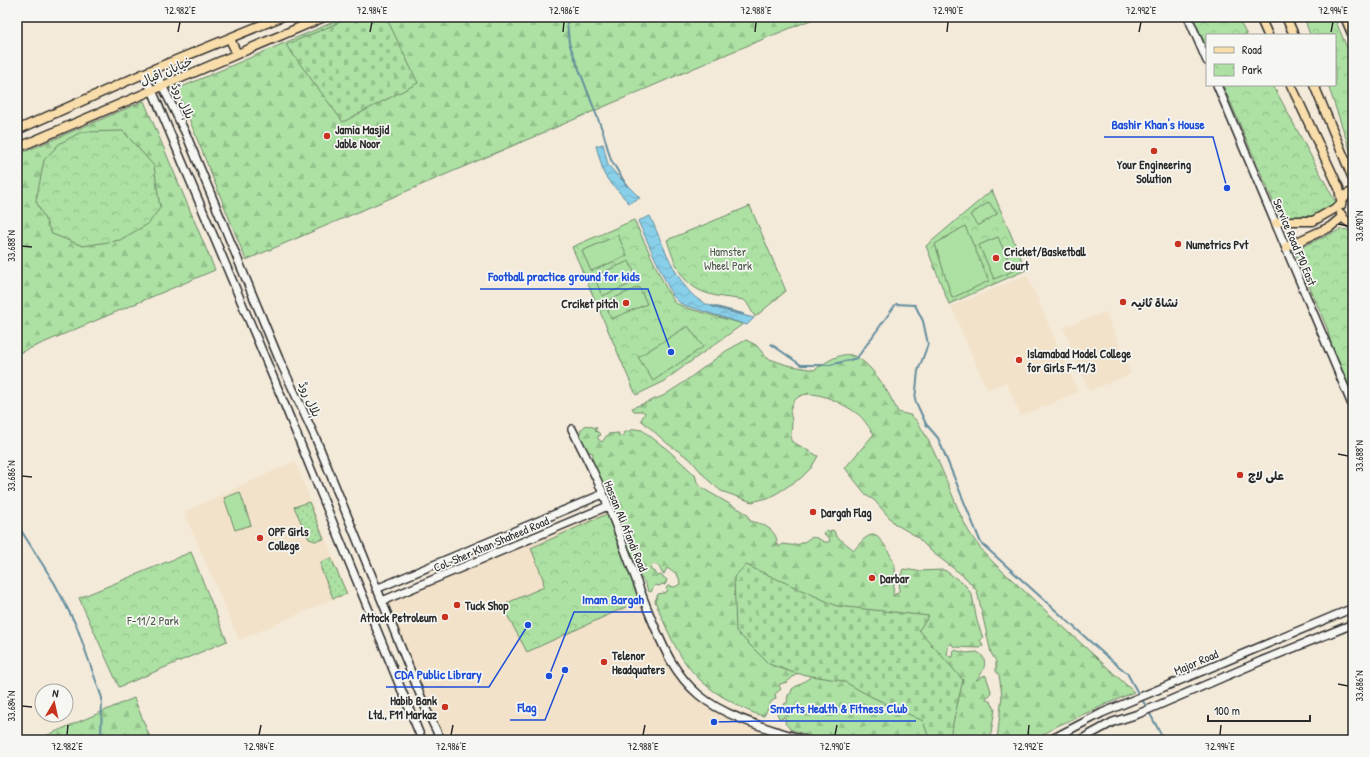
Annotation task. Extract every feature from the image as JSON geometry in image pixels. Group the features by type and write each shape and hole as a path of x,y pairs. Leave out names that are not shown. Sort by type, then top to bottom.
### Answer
{"main road":[{"name":"خیابان اقبال","path":"17,130 154,69 281,17"},
{"name":"خیابان اقبال","path":"17,148 324,17"},
{"path":"1260,17 1268,34"},
{"path":"1286,17 1294,34"},
{"path":"1345,17 1353,36"},
{"path":"230,39 237,54"},
{"path":"1291,86 1339,188 1342,218 1353,224"},
{"path":"1314,86 1353,179"},
{"path":"1276,223 1282,221 1313,221 1341,203 1347,194 1353,192"},
{"path":"1286,247 1330,227 1342,218"}],"street":[{"path":"1188,17 1206,59"},
{"name":"ہلال روڈ","path":"154,69 164,86 186,134 279,360 316,439 376,589 426,709 441,740"},
{"name":"ہلال روڈ","path":"143,75 152,90 281,396 422,740"},
{"name":"Service Road F10 East","path":"1217,86 1353,407"},
{"name":"Hassan Ali Afandi Road","path":"572,429 603,494 642,598 667,656 682,678 699,695 718,708 753,723 804,740"},
{"name":"Col. Sher Khan Shaheed Road","path":"376,589 603,494"},
{"name":"Col. Sher Khan Shaheed Road","path":"382,601 608,506"},
{"name":"Major Road","path":"1050,740 1107,711 1353,608"},
{"name":"Major Road","path":"1080,740 1113,722 1138,714 1353,624"},
{"path":"1107,711 1113,722"}],"shaded area":[{"name":"Islamabad Model College for Girls F-11/3","path":"1027,275 1078,392 1021,416 1006,382 987,390 951,306"},
{"path":"1106,312 1131,374 1089,391 1063,327"},
{"name":"OPF Girls College","path":"295,461 348,595 329,601 239,640 184,512"},
{"path":"608,511 670,649 692,682 713,700 815,740 442,740 384,604"}],"green space":[{"path":"345,17 818,17 734,51 246,260 177,89"},
{"path":"352,17 386,17 418,83 343,122 286,45"},
{"path":"1193,17 1237,17 1246,34 1206,34 1206,47"},
{"path":"1304,17 1334,17 1353,62 1353,159 1328,86 1336,86 1336,34 1310,34"},
{"path":"1223,86 1274,86 1336,203 1322,212 1308,217 1294,218 1278,213"},
{"path":"144,101 215,270 17,354 17,155"},
{"path":"123,131 154,166 160,208 148,224 120,240 83,246 52,234 36,201 44,160 59,144 81,132"},
{"path":"992,190 1026,270 949,304 926,246"},
{"path":"989,202 997,214 978,226 970,215"},
{"name":"Hamster Wheel Park","path":"750,206 786,291 755,317 744,300 720,297 706,293 696,289 689,283 678,269 667,240"},
{"path":"634,220 666,288 675,303 690,309 743,324 661,383 636,395 572,247"},
{"path":"965,226 989,281 952,298 935,244"},
{"path":"1342,229 1353,231 1353,396 1332,347 1327,328 1294,250"},
{"path":"618,235 627,256 591,271 582,251"},
{"name":"Cricket/Basketball Court","path":"998,237 1013,271 994,279 979,245"},
{"path":"629,261 638,281 602,296 594,276"},
{"name":"Crciket pitch","path":"639,287 647,304 611,319 605,302"},
{"path":"688,326 703,347 653,381 638,357"},
{"path":"746,340 756,345 767,358 787,365 814,370 842,355 851,355 866,364 879,379 898,412 910,415 924,432 939,462 965,525 981,549 996,565 1134,692 1057,726 1035,740 997,740 1002,695 999,675 996,671 996,661 991,653 977,591 966,578 932,552 916,536 895,524 874,500 867,496 845,468 874,434 859,415 844,405 824,396 805,394 797,398 790,410 792,422 791,441 818,456 811,468 801,478 771,497 752,502 721,491 708,480 690,459 668,444 641,420 645,413 642,411 634,411 632,408 663,396 726,351"},
{"path":"587,425 597,428 595,431 601,435 598,436 598,439 602,442 608,434 619,433 618,436 625,435 623,433 635,429 642,430 668,450 695,475 697,482 702,488 747,514 750,521 770,529 777,540 775,545 778,544 779,547 783,544 800,544 812,538 829,542 830,539 823,533 827,530 830,533 831,530 834,531 836,536 854,550 870,535 876,536 887,548 895,567 893,596 899,591 900,578 903,569 917,571 943,570 965,585 972,595 977,621 983,638 980,640 983,646 980,648 954,647 952,644 949,644 947,654 950,657 953,657 954,650 966,653 977,652 981,655 985,662 981,674 976,680 985,675 991,691 990,695 986,698 991,702 995,709 990,740 821,740 790,729 785,723 786,719 783,717 782,719 779,718 777,713 779,709 785,710 784,704 787,703 788,695 791,693 792,689 814,675 800,671 787,682 780,684 779,686 781,689 775,694 776,698 771,702 764,716 742,708 715,692 702,682 683,659 675,646 655,601 658,594 668,591 666,588 668,586 675,587 680,584 679,578 675,572 667,568 664,574 657,565 652,565 650,567 651,570 658,576 661,575 667,580 665,585 655,585 651,592 648,591 644,582 638,575 630,550 623,541 626,532 619,528 592,464 593,453 587,451 581,440 581,430"},
{"path":"240,492 251,525 235,530 224,498"},
{"path":"309,502 324,539 315,541 309,539 294,507"},
{"path":"607,514 641,600 527,652 506,613 506,607 507,603 544,587 543,579 531,548"},
{"name":"F-11/2 Park","path":"191,552 227,641 119,687 79,598"},
{"path":"331,558 347,594 333,598 321,569 321,562"},
{"path":"746,565 837,606 929,616 919,630 963,680 950,736 929,738 923,721 870,696 843,681 794,673 769,664 736,631 734,577"},
{"path":"134,698 151,740 36,740"}],"water":[{"path":"603,144 608,165 640,198 629,203 608,180 604,174 596,146"},
{"path":"650,216 670,261 691,294 711,306 754,318 747,325 687,306 680,303 672,295 638,221"}],"waterway":[{"path":"559,17 567,22 569,43 603,132 611,160 627,186"},
{"path":"771,344 801,365 830,365 857,358 896,304 915,305 923,321 928,344 918,371 915,400 926,424 938,438 981,543 1127,673 1139,695"},
{"path":"712,306 743,314"},
{"path":"17,524 55,584 77,627 102,698 101,740"},
{"path":"1142,699 1164,740"}],"place":[{"name":"Jamia Masjid Jable Noor","path":"327,136"},
{"name":"Your Engineering Solution","path":"1154,151"},
{"name":"Bashir Khan's House","path":"1227,188"},
{"name":"Numetrics Pvt","path":"1178,244"},
{"name":"Cricket/Basketball Court","path":"996,258"},
{"name":"نشاۃ ثانیہ","path":"1123,302"},
{"name":"Crciket pitch","path":"626,303"},
{"name":"Football practice ground for kids","path":"671,352"},
{"name":"Islamabad Model College for Girls F-11/3","path":"1019,360"},
{"name":"علی لاج","path":"1240,475"},
{"name":"Dargah Flag","path":"813,512"},
{"name":"OPF Girls College","path":"260,538"},
{"name":"Darbar","path":"872,578"},
{"name":"Tuck Shop","path":"457,605"},
{"name":"Attock Petroleum","path":"445,617"},
{"name":"CDA Public Library","path":"528,625"},
{"name":"Telenor Headquaters","path":"604,662"},
{"name":"Flag","path":"565,670"},
{"name":"Imam Bargah","path":"549,676"},
{"name":"Habib Bank Ltd., F11 Markaz","path":"445,707"},
{"name":"Smarts Health & Fitness Club","path":"714,722"}]}
